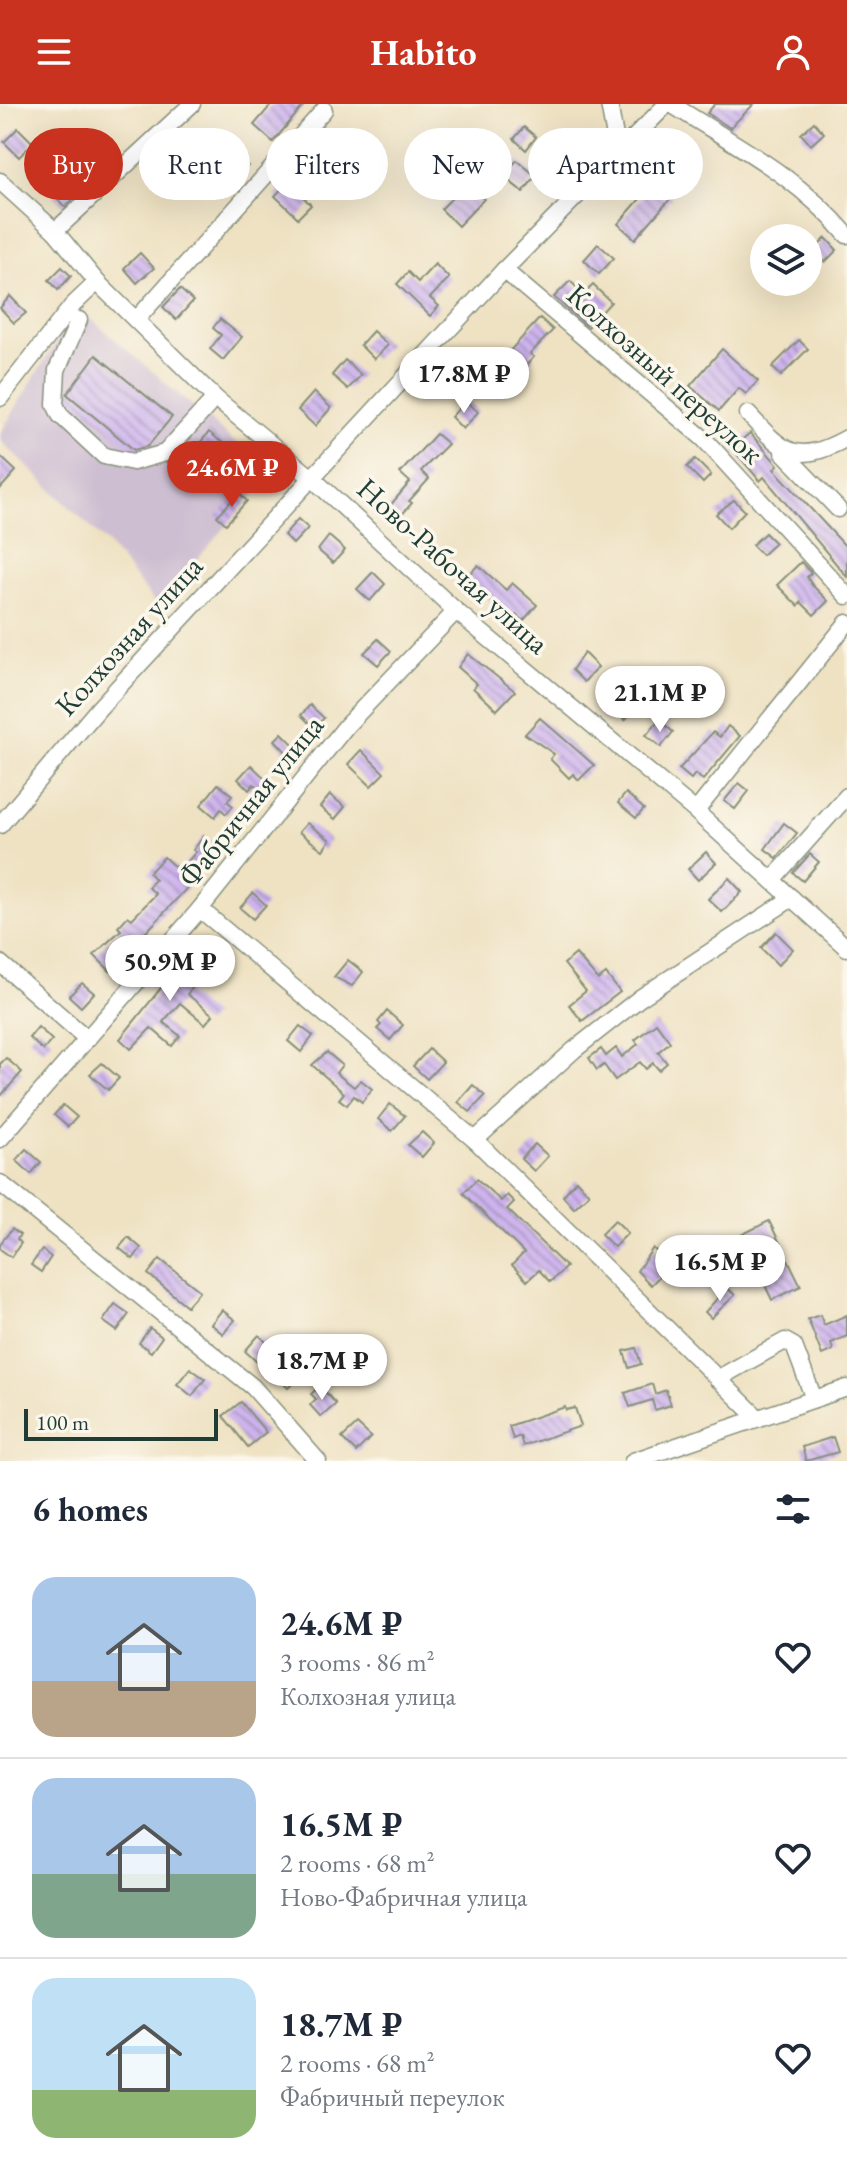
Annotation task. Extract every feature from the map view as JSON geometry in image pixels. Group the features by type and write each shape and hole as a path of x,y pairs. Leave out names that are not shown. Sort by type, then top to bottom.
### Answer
{"street":[{"path":"55,231 192,104"},
{"path":"609,104 613,128"},
{"path":"669,104 777,168 821,205 847,235"},
{"name":"Колхозная улица","path":"644,128 669,104"},
{"path":"136,320 324,110"},
{"name":"Ново-Рабочая улица","path":"0,181 55,231 97,282 215,398 312,478 456,611 696,811 847,948"},
{"name":"Колхозная улица","path":"0,825 99,708 572,200"},
{"name":"Колхозный переулок","path":"504,270 712,446 847,596"},
{"path":"0,398 72,306 97,282"},
{"path":"79,320 57,370 55,404 60,415 104,456 133,462 165,453 215,398"},
{"path":"748,414 838,509"},
{"path":"777,445 804,455 826,450 847,438"},
{"name":"Фабричная улица","path":"0,1139 85,1037 200,909 347,725 456,611"},
{"path":"696,811 847,623"},
{"path":"772,880 847,796"},
{"path":"475,1140 574,1050 640,998 792,898"},
{"path":"200,909 475,1140 758,1418"},
{"path":"0,963 85,1037"},
{"path":"0,1183 253,1387 318,1461"},
{"path":"717,1379 785,1341 794,1346 814,1399"},
{"path":"633,1461 847,1388"}],"shaded area":[{"path":"77,307 272,474 157,605 107,543 0,440 0,434"}],"building":[{"path":"272,104 305,104 285,128 266,128 266,136 254,125"},
{"path":"715,104 754,104 730,128 707,113"},
{"path":"814,122 824,133 811,145 801,134"},
{"path":"524,127 528,130 526,150 514,139"},
{"path":"18,128 24,134 24,152 19,157 4,142"},
{"path":"517,160 528,169 528,186 523,192 512,183 512,166"},
{"path":"59,200 72,200 65,207"},
{"path":"279,200 306,200 311,205 298,218"},
{"path":"450,200 483,200 458,226 441,209"},
{"path":"639,200 669,200 635,239 618,224"},
{"path":"826,238 837,250 825,262 822,259 822,242"},
{"path":"598,244 614,258 599,274 584,260"},
{"path":"140,253 154,268 137,283 124,268"},
{"path":"435,264 449,278 430,298 439,306 430,316 397,284 408,272 418,282"},
{"path":"62,267 71,276 58,290 49,280"},
{"path":"570,281 584,294 593,285 611,302 588,327 554,297"},
{"path":"180,289 193,301 176,320 163,307"},
{"path":"10,296 26,313 14,323 0,308"},
{"path":"540,318 553,330 530,354 534,357 511,381 515,384 504,395 486,377"},
{"path":"220,319 242,337 223,360 210,349 221,335 213,328"},
{"path":"373,331 388,345 374,359 360,345"},
{"path":"799,340 808,349 781,376 772,367"},
{"path":"722,349 758,381 746,394 739,388 719,411 690,386"},
{"path":"96,355 172,417 148,446 134,450 67,394"},
{"path":"345,360 361,375 348,389 332,375"},
{"path":"314,392 331,408 315,426 298,410"},
{"path":"466,401 478,412 463,429 451,417"},
{"path":"209,432 237,455 221,475 202,460 196,467 186,460"},
{"path":"750,433 778,465 774,469 847,548 847,577 764,477 760,481 732,448"},
{"path":"436,434 448,444 421,471 429,479 409,501 412,503 399,518 388,508 410,482 400,473"},
{"path":"0,456 16,471 0,489"},
{"path":"695,459 711,475 703,483 687,467"},
{"path":"239,493 247,501 226,524 217,516"},
{"path":"734,500 745,511 729,528 716,514"},
{"path":"298,519 308,528 293,544 284,535"},
{"path":"765,533 775,543 762,555 752,545"},
{"path":"329,536 345,550 333,563 318,550"},
{"path":"801,562 811,573 807,577 812,585 828,601 814,615 801,602 798,606 777,585"},
{"path":"478,565 506,590 512,583 537,605 523,621 516,615 512,619 465,579"},
{"path":"373,572 385,584 370,601 357,589"},
{"path":"378,639 391,651 378,665 364,653"},
{"path":"584,653 598,667 584,682 572,670"},
{"path":"468,654 515,691 497,710 473,688 477,684 458,667"},
{"path":"625,692 639,704 625,720 611,707"},
{"path":"310,705 324,718 314,728 301,715"},
{"path":"540,718 594,765 579,780 573,774 569,778 550,759 554,754 525,734"},
{"path":"659,720 673,732 661,747 646,735"},
{"path":"728,726 740,736 703,780 695,774 691,779 679,769 713,732 720,737"},
{"path":"282,733 296,747 289,755 275,740"},
{"path":"361,750 384,773 371,786 348,764"},
{"path":"251,765 269,782 261,791 254,784 249,790 238,779"},
{"path":"739,783 749,791 735,809 724,801"},
{"path":"218,784 232,795 227,801 233,806 226,814 221,809 215,817 201,805"},
{"path":"626,793 644,809 636,818 618,803"},
{"path":"330,795 345,807 335,819 320,807"},
{"path":"307,823 330,840 323,850 299,832"},
{"path":"784,823 797,833 777,858 765,849"},
{"path":"204,836 217,847 196,873 199,875 110,971 94,955 121,930 118,927 128,916 132,919 156,894 148,887 155,880 149,873 164,857 179,871 196,852 193,850"},
{"path":"706,852 716,863 698,880 688,869"},
{"path":"810,854 819,862 803,881 793,873"},
{"path":"729,878 742,892 722,912 708,899"},
{"path":"253,893 266,905 253,919 240,908"},
{"path":"776,932 793,949 778,965 761,948"},
{"path":"194,952 211,966 187,994 213,1015 205,1024 180,1003 163,1022 180,1036 172,1046 151,1028 131,1049 120,1039 169,978 163,972 170,964 178,971"},
{"path":"576,954 598,980 606,974 620,992 582,1021 569,1005 586,991 564,964"},
{"path":"348,960 363,972 352,986 334,977"},
{"path":"82,983 94,993 81,1007 69,996"},
{"path":"387,1011 403,1025 390,1040 377,1029 381,1025 378,1022"},
{"path":"656,1023 670,1042 658,1052 667,1063 659,1070 653,1063 646,1069 640,1062 615,1080 604,1065 597,1070 589,1058 601,1049 606,1056 616,1048 622,1057 638,1044 635,1040"},
{"path":"300,1026 313,1036 301,1052 288,1041"},
{"path":"38,1027 52,1040 43,1050 29,1038"},
{"path":"429,1049 443,1062 427,1079 413,1066"},
{"path":"327,1052 342,1065 336,1073 354,1087 361,1080 372,1089 362,1102 354,1096 347,1105 339,1099 344,1093 312,1065"},
{"path":"6,1058 22,1072 0,1097 0,1064"},
{"path":"102,1063 119,1078 108,1090 90,1074"},
{"path":"473,1085 485,1096 470,1112 458,1102"},
{"path":"390,1104 405,1116 392,1131 378,1119"},
{"path":"63,1105 77,1117 68,1127 54,1115"},
{"path":"422,1132 434,1143 422,1157 408,1145"},
{"path":"535,1144 548,1156 534,1171 521,1159"},
{"path":"26,1149 41,1162 31,1174 16,1160"},
{"path":"477,1179 501,1201 507,1195 514,1202 507,1209 566,1267 550,1282 539,1270 527,1281 512,1265 524,1253 463,1193"},
{"path":"576,1180 589,1194 574,1208 563,1196"},
{"path":"615,1220 628,1233 614,1247 601,1234"},
{"path":"769,1221 801,1286 772,1300 741,1235"},
{"path":"12,1229 20,1235 17,1239 21,1243 11,1257 0,1249 0,1244"},
{"path":"128,1237 141,1248 133,1259 119,1248"},
{"path":"653,1248 670,1265 651,1285 637,1271"},
{"path":"42,1250 51,1257 41,1272 31,1265"},
{"path":"160,1259 200,1291 187,1306 148,1274"},
{"path":"727,1288 735,1295 711,1318 705,1312"},
{"path":"115,1304 129,1314 117,1331 103,1321"},
{"path":"222,1310 235,1320 223,1334 211,1324"},
{"path":"820,1315 824,1325 847,1315 847,1336 831,1343 833,1350 822,1355 808,1319"},
{"path":"150,1328 162,1337 151,1352 139,1343"},
{"path":"259,1335 271,1347 257,1362 245,1351"},
{"path":"636,1348 641,1364 629,1368 624,1351"},
{"path":"286,1366 299,1378 288,1388 276,1376"},
{"path":"190,1368 205,1379 192,1396 177,1384"},
{"path":"652,1384 655,1394 666,1390 671,1405 655,1410 652,1400 630,1407 625,1393"},
{"path":"320,1386 336,1404 321,1417 310,1405 316,1399 311,1394"},
{"path":"241,1402 266,1432 248,1447 223,1416"},
{"path":"565,1407 566,1410 575,1408 581,1426 523,1446 520,1436 513,1439 509,1426"},
{"path":"357,1424 371,1437 356,1452 342,1438"},
{"path":"833,1437 838,1452 806,1461 802,1447"}]}
